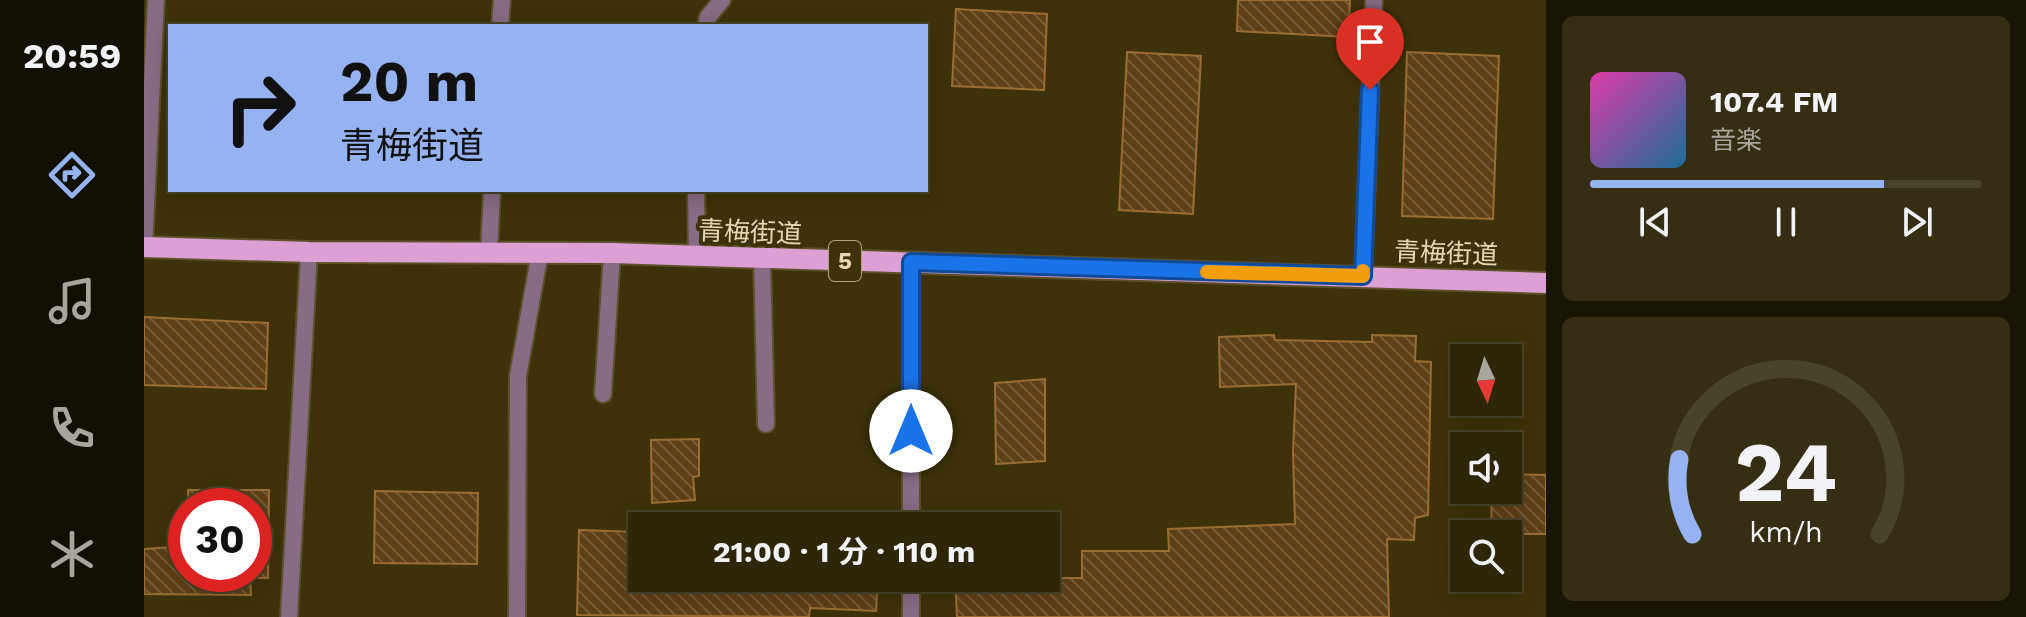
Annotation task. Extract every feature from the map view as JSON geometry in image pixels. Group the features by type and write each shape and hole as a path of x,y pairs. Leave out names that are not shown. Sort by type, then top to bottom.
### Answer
{"main road":[{"name":"青梅街道","path":"144,247 309,252 612,253 1546,283"}],"street":[{"path":"144,247 156,0"},
{"path":"500,24 502,0"},
{"path":"706,24 708,17 722,0"},
{"path":"1363,276 1374,0"},
{"path":"489,252 492,192"},
{"path":"696,192 697,256"},
{"path":"289,617 309,252"},
{"path":"517,617 518,376 540,252"},
{"path":"603,394 612,253"},
{"path":"762,258 766,424"},
{"path":"911,262 911,512"},
{"path":"911,592 911,617"}],"building":[{"path":"1238,0 1350,0 1348,37 1237,31"},
{"path":"956,9 1047,14 1044,90 952,86"},
{"path":"1127,52 1201,56 1193,214 1119,210"},
{"path":"1407,52 1499,56 1493,219 1402,216"},
{"path":"144,317 268,323 266,389 144,385"},
{"path":"1274,335 1275,340 1372,342 1372,335 1416,336 1415,361 1431,362 1428,515 1415,518 1414,540 1387,539 1389,617 957,617 956,592 1060,592 1060,578 1082,578 1082,551 1169,551 1168,529 1295,524 1293,453 1296,384 1220,387 1219,337"},
{"path":"1045,379 1045,461 996,464 995,383"},
{"path":"699,439 699,476 693,477 695,500 652,503 651,440"},
{"path":"1522,474 1546,475 1546,534 1522,534 1522,520 1491,520 1492,504 1522,504"},
{"path":"375,491 478,493 477,564 374,563"},
{"path":"579,530 628,532 628,592 877,592 876,611 810,608 809,617 577,615"},
{"path":"168,547 168,592 251,592 251,595 144,594 144,549"}],"slow traffic":[{"path":"1207,272 1363,276 1363,271"}],"route":[{"path":"911,431 911,262 1363,276 1370,90"}]}
